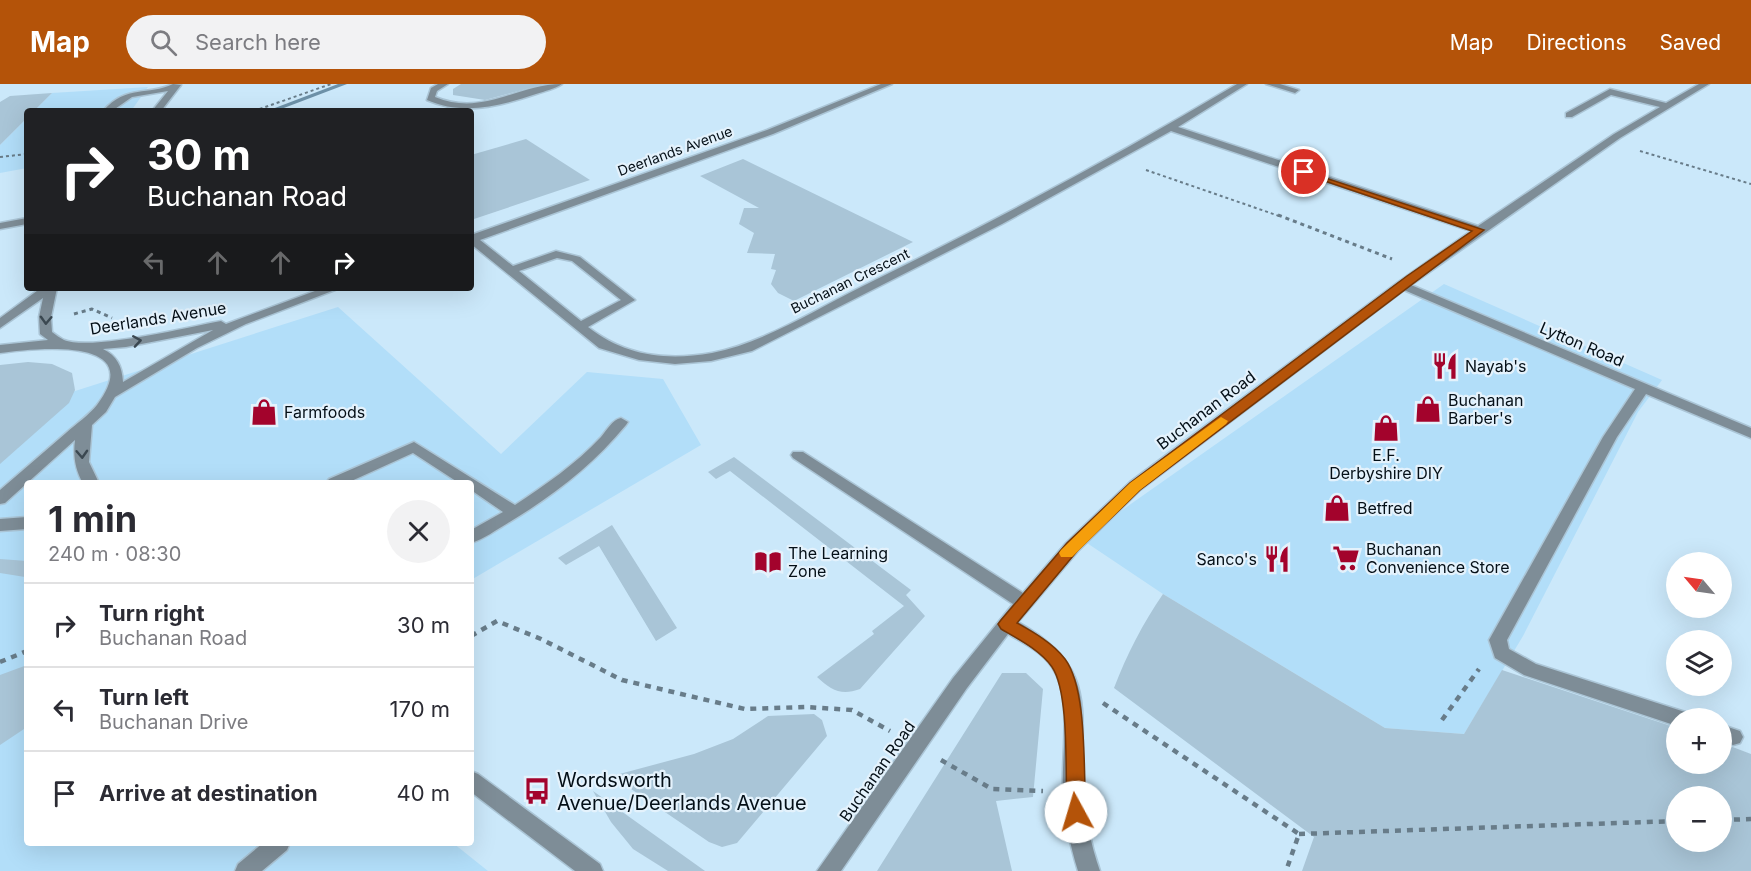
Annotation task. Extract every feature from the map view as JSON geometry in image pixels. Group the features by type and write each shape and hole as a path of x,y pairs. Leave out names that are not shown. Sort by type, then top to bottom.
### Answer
{"street":[{"path":"444,84 434,90 430,98 438,103 455,106 499,101 558,84"},
{"name":"Deerlands Avenue","path":"474,238 770,132 888,84"},
{"name":"Buchanan Crescent","path":"474,241 603,345 623,354 652,360 683,362 720,357 747,348 965,240 1172,128 1243,84"},
{"path":"1270,84 1295,90"},
{"name":"Buchanan Road","path":"828,871 1006,624 1072,547 1135,486 1421,270 1608,141 1705,84"},
{"path":"110,108 118,99 130,94 177,86"},
{"path":"159,108 177,86"},
{"path":"1569,115 1611,92 1666,106"},
{"path":"1172,128 1479,230"},
{"path":"0,226 24,222"},
{"path":"510,271 556,254 576,259 629,300 578,327"},
{"name":"Lytton Road","path":"1401,285 1751,433"},
{"path":"0,324 46,291"},
{"path":"49,291 45,317 46,334 62,344"},
{"name":"Deerlands Avenue","path":"0,499 86,424 114,393 193,345 242,321 326,291"},
{"name":"Deerlands Avenue","path":"78,346 142,340 242,321"},
{"path":"0,350 32,344 62,344 105,354 114,365 117,383 114,393"},
{"path":"1643,388 1610,437 1498,640 1501,653 1530,670 1666,714"},
{"path":"474,535 578,467 604,445 621,422"},
{"path":"86,424 80,450 83,471 89,480"},
{"path":"341,480 414,447 466,480"},
{"path":"798,455 1025,603"},
{"path":"474,485 513,511"},
{"path":"0,525 24,522"},
{"path":"1006,624 1033,640 1058,663 1070,690 1074,792 1082,852 1089,871"},
{"path":"474,782 592,871"},
{"path":"246,871 275,846"}],"path":[{"path":"263,108 331,84"},
{"path":"1608,141 1751,184"},
{"path":"0,157 24,154"},
{"path":"1113,160 1273,213 1421,270"},
{"path":"474,634 497,621 541,639 622,680 745,709 805,707 852,710 992,789 1074,792"},
{"path":"0,662 24,652"},
{"path":"1442,720 1480,667 1501,653"},
{"path":"1070,690 1110,706 1299,834 1666,821"},
{"path":"1732,820 1751,819"},
{"path":"1286,871 1299,834"}],"shaded area":[{"path":"461,84 545,84 485,100 453,95 453,89"},
{"path":"148,87 133,108 37,108 52,93"},
{"path":"52,93 37,108 24,108 24,121 0,145 0,102 10,96"},
{"path":"24,121 24,169 0,173 0,145"},
{"path":"526,139 590,180 474,219 474,154"},
{"path":"743,159 913,242 794,301 778,293 771,284 776,270 771,269 775,254 747,253 754,233 739,224 744,208 759,208 700,176"},
{"path":"1444,284 1662,380 1638,412 1523,636 1464,734 1385,728 1163,594 1081,539"},
{"path":"338,307 501,454 587,372 663,379 701,445 474,578 474,480 24,480 24,846 457,846 488,871 0,871 0,415"},
{"path":"28,362 52,364 72,373 75,390 69,403 0,464 0,365"},
{"path":"734,457 911,590 906,595 925,616 860,689 842,692 817,677 874,634 872,631 904,606 730,471 716,479 708,472"},
{"path":"612,525 677,628 656,641 599,546 566,565 558,558"},
{"path":"0,559 24,561 24,577 0,573"},
{"path":"1163,594 1385,728 1464,734 1502,670 1666,724 1666,774 1732,774 1732,747 1751,754 1751,871 1302,871 1314,837 1114,688 1136,639"},
{"path":"24,666 24,729 0,745 0,675"},
{"path":"1002,673 1026,673 1043,689 1033,797 996,801 1012,871 877,871"},
{"path":"814,714 822,720 827,736 737,843 722,847 709,842 612,776 694,754 733,739 768,716"},
{"path":"593,791 705,871 668,871 633,849 611,822"}],"waterway":[{"path":"278,108 344,84"}],"slow traffic":[{"path":"1067,553 1135,486 1221,421"}],"place":[{"name":"Nayab's","path":"1445,366"},
{"name":"Buchanan Barber's","path":"1428,409"},
{"name":"Farmfoods","path":"264,412"},
{"name":"E.F. Derbyshire DIY","path":"1386,428"},
{"name":"Betfred","path":"1337,508"},
{"name":"Buchanan Convenience Store","path":"1346,558"},
{"name":"Sanco's","path":"1277,559"},
{"name":"The Learning Zone","path":"768,562"},
{"name":"Wordsworth Avenue/Deerlands Avenue","path":"537,791"}],"route":[{"path":"1076,812 1070,690 1058,663 1033,640 1006,624 1072,547 1135,486 1411,278 1479,230 1304,172"}]}
